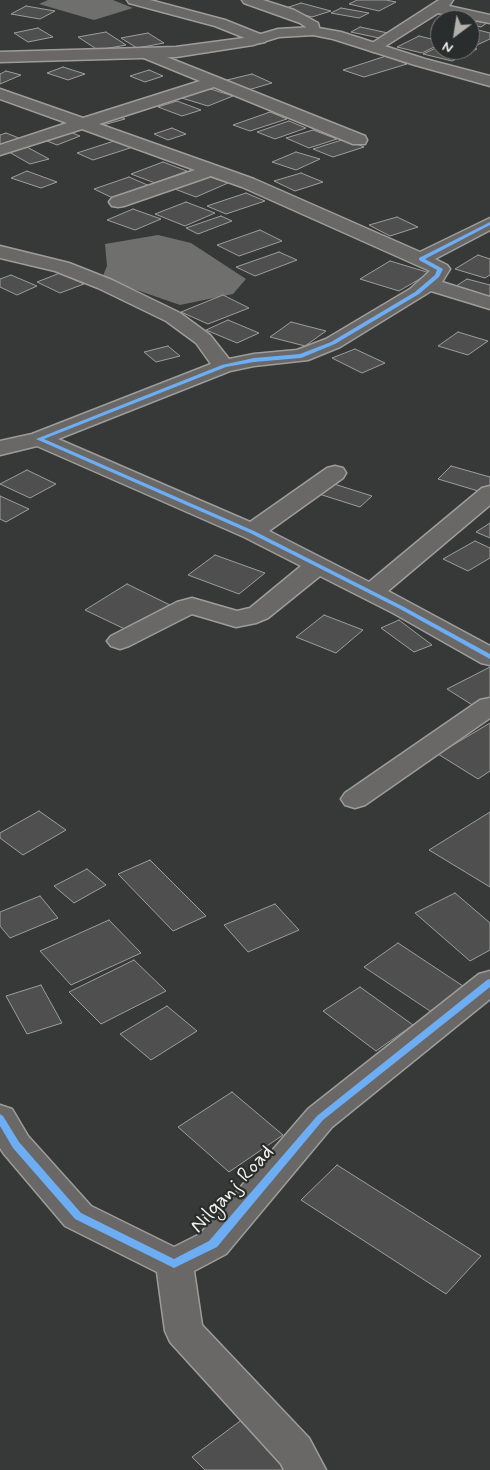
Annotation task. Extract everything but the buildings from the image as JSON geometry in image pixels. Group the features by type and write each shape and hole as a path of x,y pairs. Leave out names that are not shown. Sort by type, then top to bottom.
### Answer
{"street":[{"path":"134,0 220,23 260,38"},
{"path":"248,0 289,12 313,26 313,32"},
{"path":"374,47 444,2 490,18"},
{"path":"0,57 176,52 260,38 278,32 313,32 336,35 420,62 490,81"},
{"path":"144,53 360,140"},
{"path":"0,150 79,123 214,82"},
{"path":"0,94 248,183 421,259 440,270 437,276 417,293 341,338 301,356 254,360 224,366 39,439 0,448"},
{"path":"118,202 211,170"},
{"path":"421,259 490,223"},
{"path":"0,252 62,266 105,284 172,317 203,339 224,366"},
{"path":"428,284 490,303"},
{"path":"39,439 252,532 372,592 490,657"},
{"path":"252,532 335,473"},
{"path":"372,592 490,493"},
{"path":"120,641 186,607 192,606 236,618 247,618 259,613 318,565"},
{"path":"355,799 490,706"},
{"name":"Nilganj Road","path":"174,1264 213,1244 320,1118 490,982"},
{"path":"5,1141 78,1216 174,1264 184,1331 295,1451 306,1470"}],"shaded area":[{"path":"48,0 113,0 133,8 94,20 39,4"},
{"path":"158,235 191,243 246,279 233,294 180,305 102,278 107,266 105,244"}],"cycle path":[{"path":"490,223 421,259 440,269 437,276 417,293 333,343 301,356 254,360 224,366 39,439 252,532 402,608 490,657"},
{"path":"0,1118 16,1145 78,1216 174,1264 213,1244 320,1118 490,982"}]}
